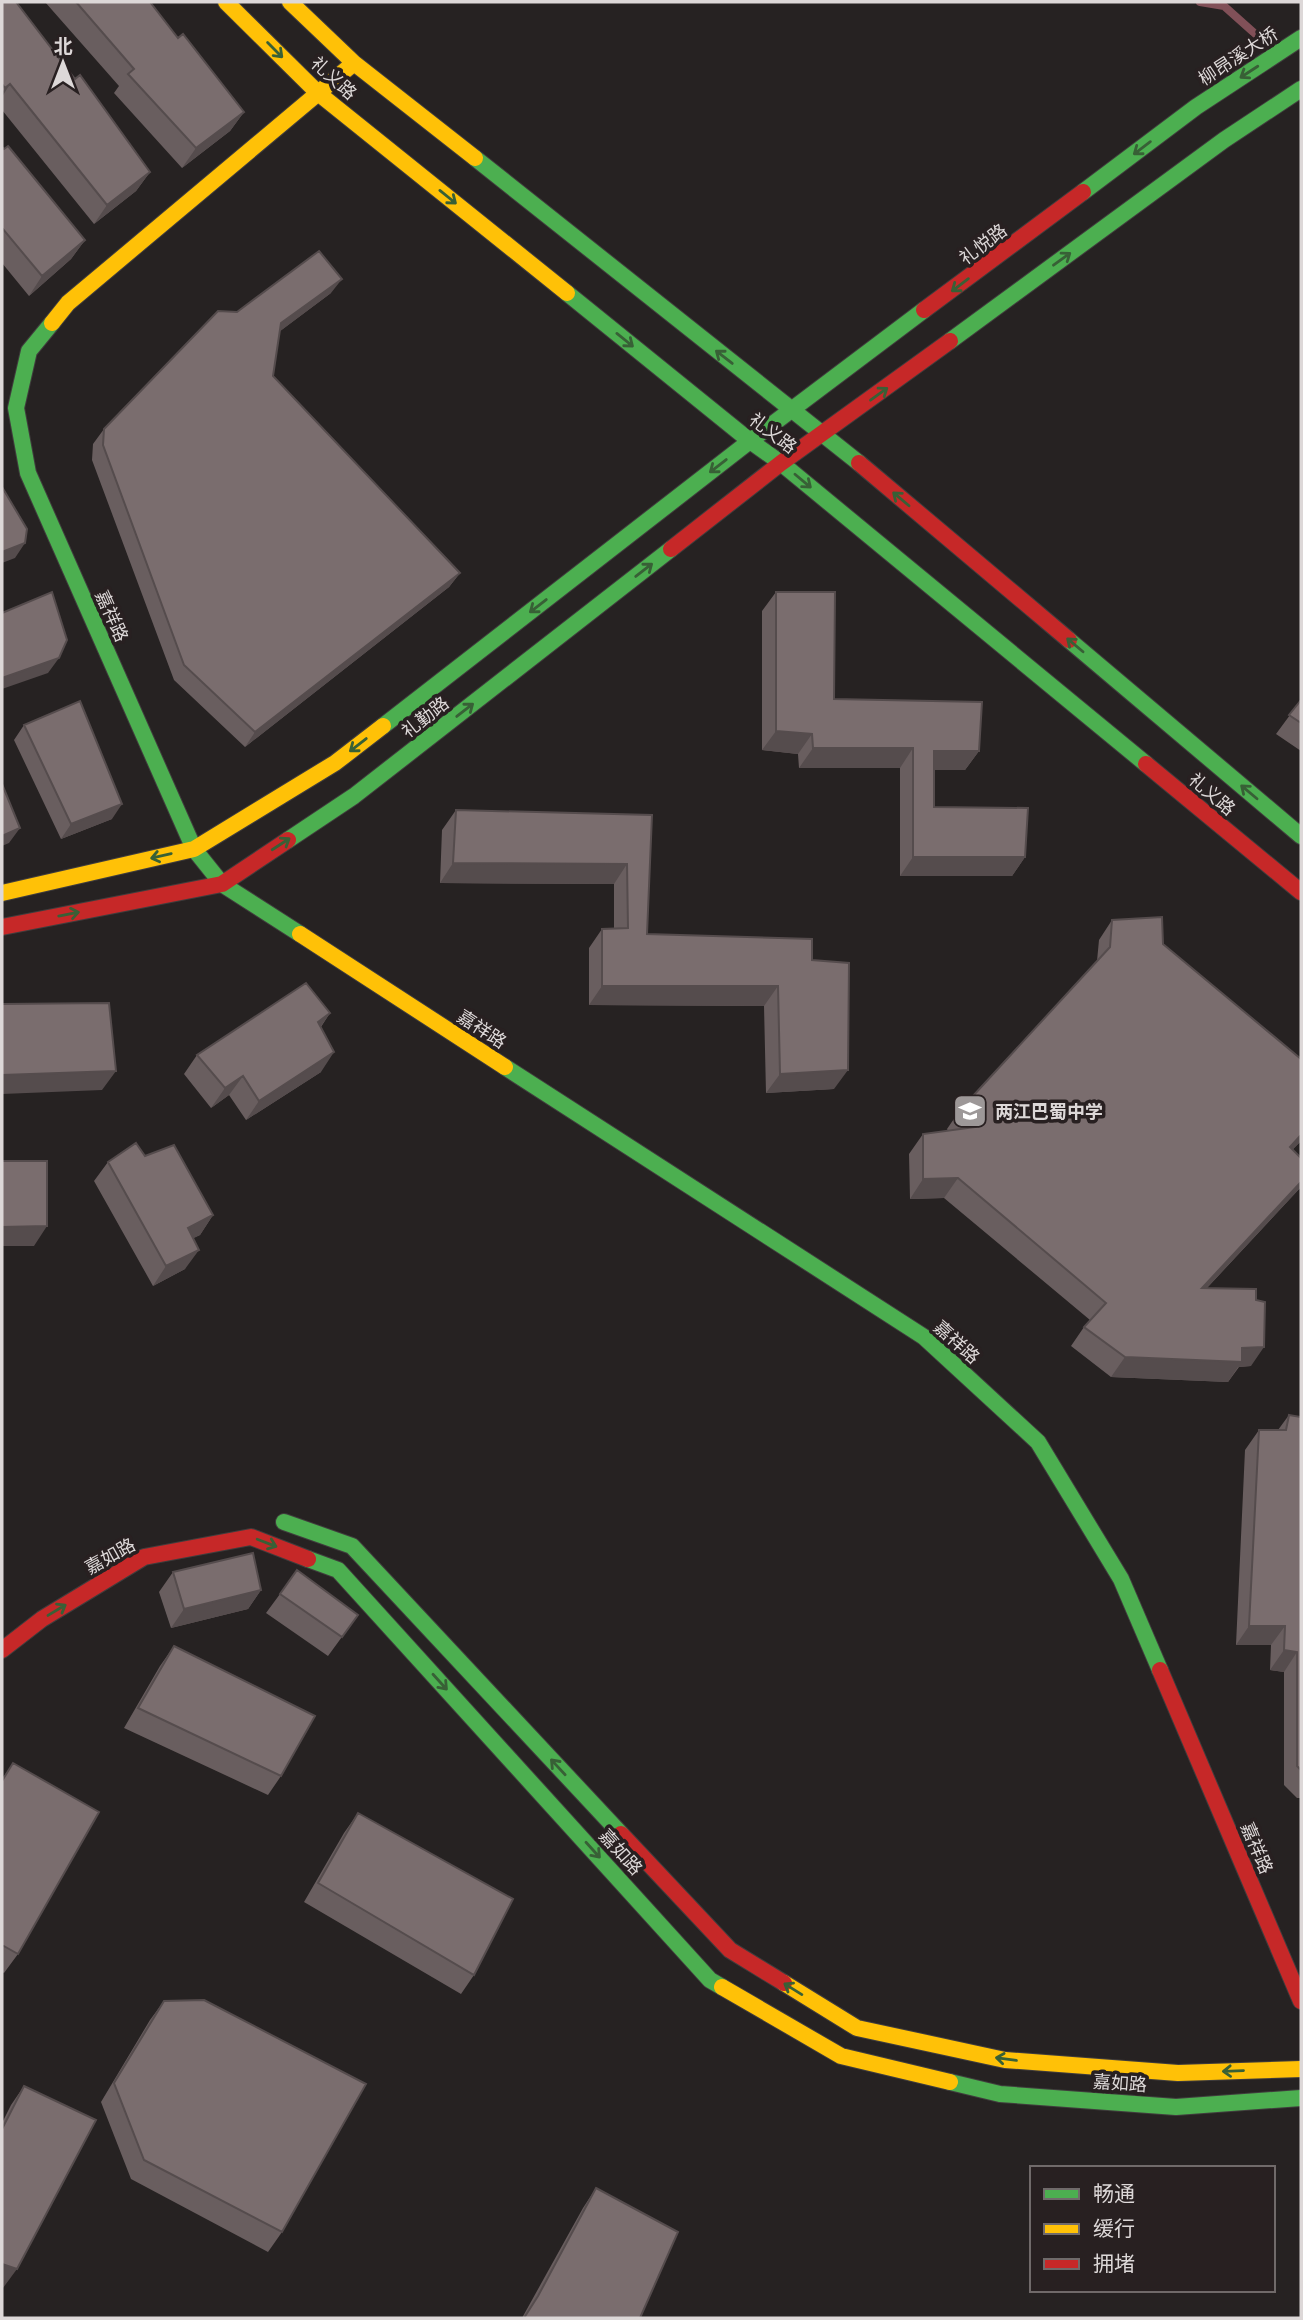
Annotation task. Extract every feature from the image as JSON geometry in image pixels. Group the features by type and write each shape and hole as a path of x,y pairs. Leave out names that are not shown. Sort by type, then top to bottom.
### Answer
{"main road":[{"name":"礼义路","path":"226,2 318,93 750,441 781,463 1301,892"},
{"name":"礼义路","path":"290,2 354,63 824,434 1301,836"},
{"name":"柳昂溪大桥","path":"1196,107 1301,38"},
{"name":"嘉祥路","path":"354,63 68,303 29,351 16,408 28,473 194,849 222,884 924,1337 1038,1442 1121,1579 1301,2001"},
{"path":"824,434 1224,140 1301,89"},
{"name":"礼悦路","path":"792,411 1196,107"},
{"name":"礼勤路","path":"2,893 194,849 335,763 792,411"},
{"name":"礼勤路","path":"2,927 222,884 354,796 781,463 824,434"},
{"name":"嘉如路","path":"264,1515 352,1546 730,1950 857,2028 1005,2060 1178,2073 1301,2069"},
{"name":"嘉如路","path":"2,1650 42,1619 144,1557 251,1537 338,1570 710,1980 841,2056 1000,2094 1176,2107 1301,2098"}],"building":[{"path":"2,2 16,2 75,79 80,75 150,172 107,205 10,84 5,88 2,84"},
{"path":"76,2 150,2 178,38 183,34 244,112 196,148 128,74 134,69"},
{"path":"8,146 85,240 42,276 2,228 2,147 4,149"},
{"path":"319,251 342,279 281,323 273,376 460,573 255,732 184,665 103,445 104,429 218,311 237,312"},
{"path":"2,487 27,529 25,543 2,552"},
{"path":"52,592 67,640 59,658 2,678 2,613"},
{"path":"776,592 835,592 834,699 982,702 979,751 934,751 934,807 1028,808 1025,857 913,857 913,748 813,748 812,734 776,731"},
{"path":"1301,700 1301,723 1289,715"},
{"path":"80,701 122,804 71,824 24,725"},
{"path":"2,784 20,828 2,836"},
{"path":"456,810 652,815 647,934 812,939 812,960 849,963 848,1070 780,1074 778,986 602,986 602,929 628,928 627,864 453,863"},
{"path":"1162,917 1163,944 1301,1059 1301,1135 1290,1147 1301,1158 1301,1182 1202,1288 1256,1289 1256,1300 1265,1302 1264,1347 1242,1348 1242,1362 1125,1357 1084,1327 1106,1303 958,1178 923,1179 923,1134 975,1127 960,1110 1110,947 1112,920"},
{"path":"306,983 330,1013 318,1022 334,1052 259,1101 243,1076 225,1088 197,1055"},
{"path":"109,1003 116,1071 2,1075 2,1004"},
{"path":"136,1143 145,1156 174,1145 213,1215 188,1228 199,1250 166,1266 108,1162"},
{"path":"2,1161 47,1161 47,1226 2,1227"},
{"path":"1289,1415 1301,1417 1301,1770 1297,1766 1297,1652 1284,1650 1285,1626 1249,1626 1259,1430 1286,1430"},
{"path":"253,1553 261,1590 184,1609 173,1572"},
{"path":"297,1570 358,1615 342,1637 280,1594"},
{"path":"174,1646 315,1716 281,1776 138,1708"},
{"path":"13,1763 99,1812 18,1954 2,1945 2,1781"},
{"path":"358,1813 513,1899 474,1975 318,1883"},
{"path":"204,2000 366,2084 282,2232 144,2160 114,2083 164,2001"},
{"path":"24,2086 96,2120 17,2269 2,2264 2,2129"},
{"path":"596,2188 678,2232 640,2318 524,2318 538,2296"}],"waterway":[{"path":"1200,2 1224,6 1270,47"}],"traffic: fast":[{"path":"1083,192 1196,107 1301,38"},
{"path":"950,341 1224,140 1301,89"},
{"path":"475,158 859,463"},
{"path":"567,293 781,463 1146,764"},
{"path":"383,726 750,441 924,310"},
{"path":"52,323 29,351 16,408 28,473 194,849 222,884 300,934"},
{"path":"288,840 354,796 671,549"},
{"path":"1069,640 1301,836"},
{"path":"505,1067 924,1337 1038,1442 1121,1579 1160,1670"},
{"path":"284,1522 352,1546 621,1834"},
{"path":"308,1559 338,1570 710,1980 722,1987"},
{"path":"950,2082 1000,2094 1176,2107 1301,2098"}],"traffic: slow":[{"path":"226,2 318,93 567,293"},
{"path":"290,2 354,63 475,158"},
{"path":"52,323 68,303 354,63"},
{"path":"2,893 194,849 335,763 383,726"},
{"path":"300,934 505,1067"},
{"path":"784,1983 857,2028 1005,2060 1178,2073 1301,2069"},
{"path":"722,1987 841,2056 950,2082"}],"traffic: jam":[{"path":"924,310 1083,192"},
{"path":"671,549 781,463 950,341"},
{"path":"859,463 1069,640"},
{"path":"1146,764 1301,892"},
{"path":"2,927 222,884 288,840"},
{"path":"2,1650 42,1619 144,1557 251,1537 308,1559"},
{"path":"1160,1670 1301,2001"},
{"path":"621,1834 730,1950 784,1983"}],"place":[{"name":"两江巴蜀中学","path":"970,1111"}]}
